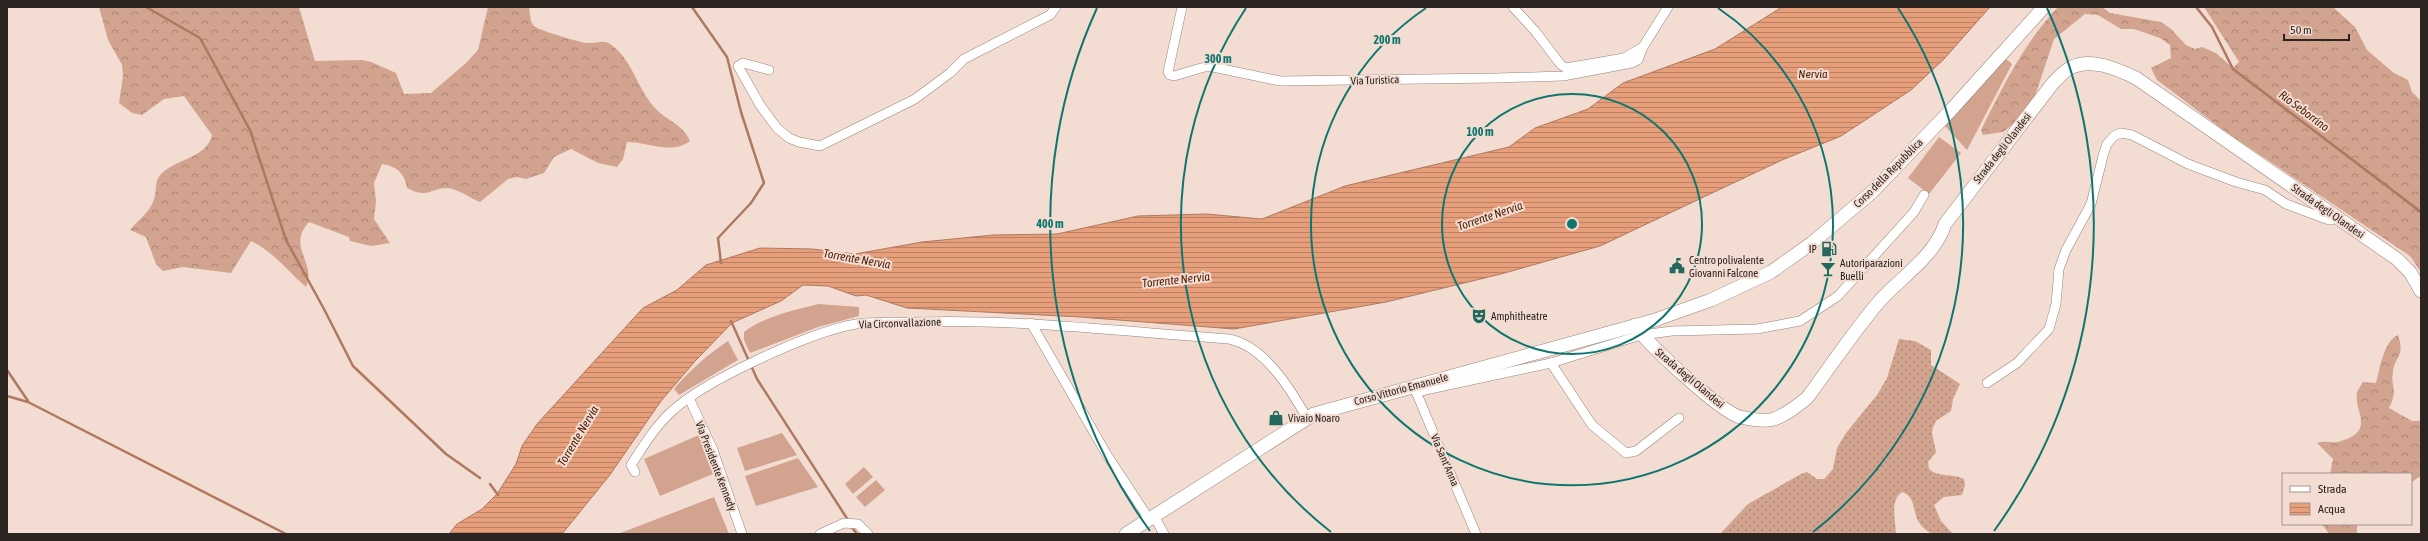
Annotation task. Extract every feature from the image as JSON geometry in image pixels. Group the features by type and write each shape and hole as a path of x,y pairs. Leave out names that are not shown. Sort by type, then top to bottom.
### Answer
{"main road":[{"name":"Corso della Repubblica","path":"1638,330 1760,278 1787,262 1812,243 1872,192 1951,110 2044,7"},
{"name":"Strada degli Olandesi","path":"1638,330 1709,397 1740,417 1773,420 1807,398 1875,306 1896,282 1934,247 1945,224 2053,82 2070,68 2082,65 2098,64 2117,69 2136,78 2336,216 2397,259 2410,272 2421,291"},
{"name":"Corso Vittorio Emanuele","path":"1126,534 1314,414 1638,330"}],"street":[{"path":"770,70 743,63 738,66 760,105 777,128 799,142 820,146 915,99 950,73 964,59 1050,15 1056,7"},
{"name":"Via Turistica","path":"1182,7 1168,72 1170,75 1174,76 1208,66 1280,81 1563,76 1632,63 1638,60 1643,47 1668,7"},
{"name":"Via Turistica","path":"1513,7 1535,30 1562,65 1566,68 1624,58 1643,47"},
{"path":"1987,384 2017,363 2049,329 2056,304 2059,269 2066,250 2091,204 2107,144 2114,136 2120,133 2132,135 2188,164 2236,182 2265,190 2286,204 2326,219 2331,220 2336,216"},
{"path":"1476,373 1551,363 1638,330 1672,331 1757,329 1800,321 1838,296 1914,212 1924,195"},
{"name":"Via Circonvallazione","path":"635,472 631,465 652,434 670,413 689,398 759,360 826,332 857,324 972,320 1030,322 1239,341 1262,358 1290,392 1307,418"},
{"path":"1030,322 1107,455 1164,534"},
{"path":"1551,363 1592,425 1626,453 1636,451 1679,418"},
{"name":"Via Sant'Anna","path":"1415,389 1476,534"},
{"name":"Via Presidente Kennedy","path":"689,398 713,450 742,534"},
{"path":"820,534 844,523 858,524 868,534"}],"green space":[{"path":"99,7 299,7 315,61 362,60 371,62 396,73 404,94 431,93 466,63 478,50 488,7 529,7 533,25 542,30 558,36 587,43 607,42 613,46 626,60 649,101 655,108 683,130 690,141 676,147 660,147 627,142 623,159 617,167 598,163 571,149 554,157 544,173 526,179 517,177 508,179 480,202 450,188 419,193 407,188 402,175 396,169 382,164 374,183 376,201 374,219 390,243 371,246 350,241 349,237 309,222 300,239 308,270 306,287 266,250 251,241 231,273 183,267 163,271 156,264 146,237 130,230 151,206 155,195 157,180 161,174 175,164 204,149 209,143 212,135 184,96 164,99 142,115 132,113 119,103 123,76 122,65 108,40"},
{"path":"2058,7 2102,7 2110,13 2161,22 2171,29 2186,45 2195,49 2202,47 2216,53 2233,68 2239,62 2204,7 2333,7 2355,27 2367,50 2394,73 2408,80 2412,92 2421,101 2421,272 2410,256 2226,132 2157,80 2151,68 2171,58 2170,45 2160,38 2134,29 2121,29 2098,15 2085,14 2054,39 2035,96 2012,125 2003,132 1983,135 1981,130 2024,50"},
{"path":"2005,58 2012,64 1967,150 1945,126"},
{"path":"1939,137 1961,153 1929,194 1908,178"},
{"path":"818,304 859,307 859,316 818,327 750,353 744,340 744,332 752,326 770,318"},
{"path":"2398,335 2401,348 2394,365 2392,377 2394,392 2389,408 2412,421 2421,421 2421,476 2412,481 2412,473 2330,473 2333,459 2317,443 2338,442 2352,437 2358,432 2361,426 2361,420 2357,400 2358,390 2363,382 2376,383 2386,350 2393,338"},
{"path":"1899,339 1915,341 1931,350 1931,365 1960,384 1953,399 1951,411 1936,421 1933,427 1932,433 1936,452 1928,462 1929,469 1937,474 1955,476 1964,479 1965,485 1962,495 1944,497 1934,505 1941,521 1953,534 1933,534 1924,528 1916,516 1911,499 1908,495 1902,492 1898,496 1894,506 1896,534 1720,534 1748,504 1801,474 1807,472 1817,479 1824,479 1833,469 1837,448 1846,433 1877,395 1887,378"},
{"path":"728,341 738,360 679,395 674,389 686,375"},
{"path":"782,433 797,455 745,471 737,448"},
{"path":"699,435 715,473 660,496 644,459"},
{"path":"798,458 818,487 756,506 745,476"},
{"path":"864,467 873,477 853,494 845,484"},
{"path":"876,480 885,490 865,507 856,497"},
{"path":"714,497 729,534 618,534"},
{"path":"2323,525 2357,525 2357,534 2329,534"}],"water":[{"path":"1782,7 1990,7 1944,59 1911,90 1841,136 1782,160 1600,246 1501,274 1386,302 1234,329 1080,317 907,308 866,295 856,296 828,286 803,285 781,301 732,323 696,360 661,401 609,476 562,534 449,534 457,524 482,509 497,494 516,464 522,446 537,424 643,308 677,290 706,265 760,248 812,249 855,254 922,242 993,235 1057,234 1138,216 1206,214 1262,219 1345,186 1509,147 1535,128 1588,109 1623,83 1715,49"}],"waterway":[{"path":"146,7 200,38 250,130 286,240 353,366 446,454 480,478"},
{"path":"692,7 727,57 741,112 764,183 751,203 718,238 721,263"},
{"name":"Rio Seborrino","path":"2196,7 2212,27 2233,69 2421,212"},
{"path":"731,321 757,379 848,520"},
{"path":"7,370 28,401"},
{"path":"7,396 28,402 286,534"},
{"path":"490,484 498,495"},
{"path":"851,526 857,534"}],"place":[{"name":"IP","path":"1829,249"},
{"name":"Centro polivalente Giovanni Falcone","path":"1677,266"},
{"name":"Autoriparazioni Buelli","path":"1828,269"},
{"name":"Amphitheatre","path":"1479,316"},
{"name":"Vivaio Noaro","path":"1276,418"}],"water label":[{"name":"Nervia","path":"1813,74"},
{"name":"Torrente Nervia","path":"1490,216"},
{"name":"Torrente Nervia","path":"857,259"},
{"name":"Torrente Nervia","path":"1176,280"},
{"name":"Torrente Nervia","path":"578,436"}]}
